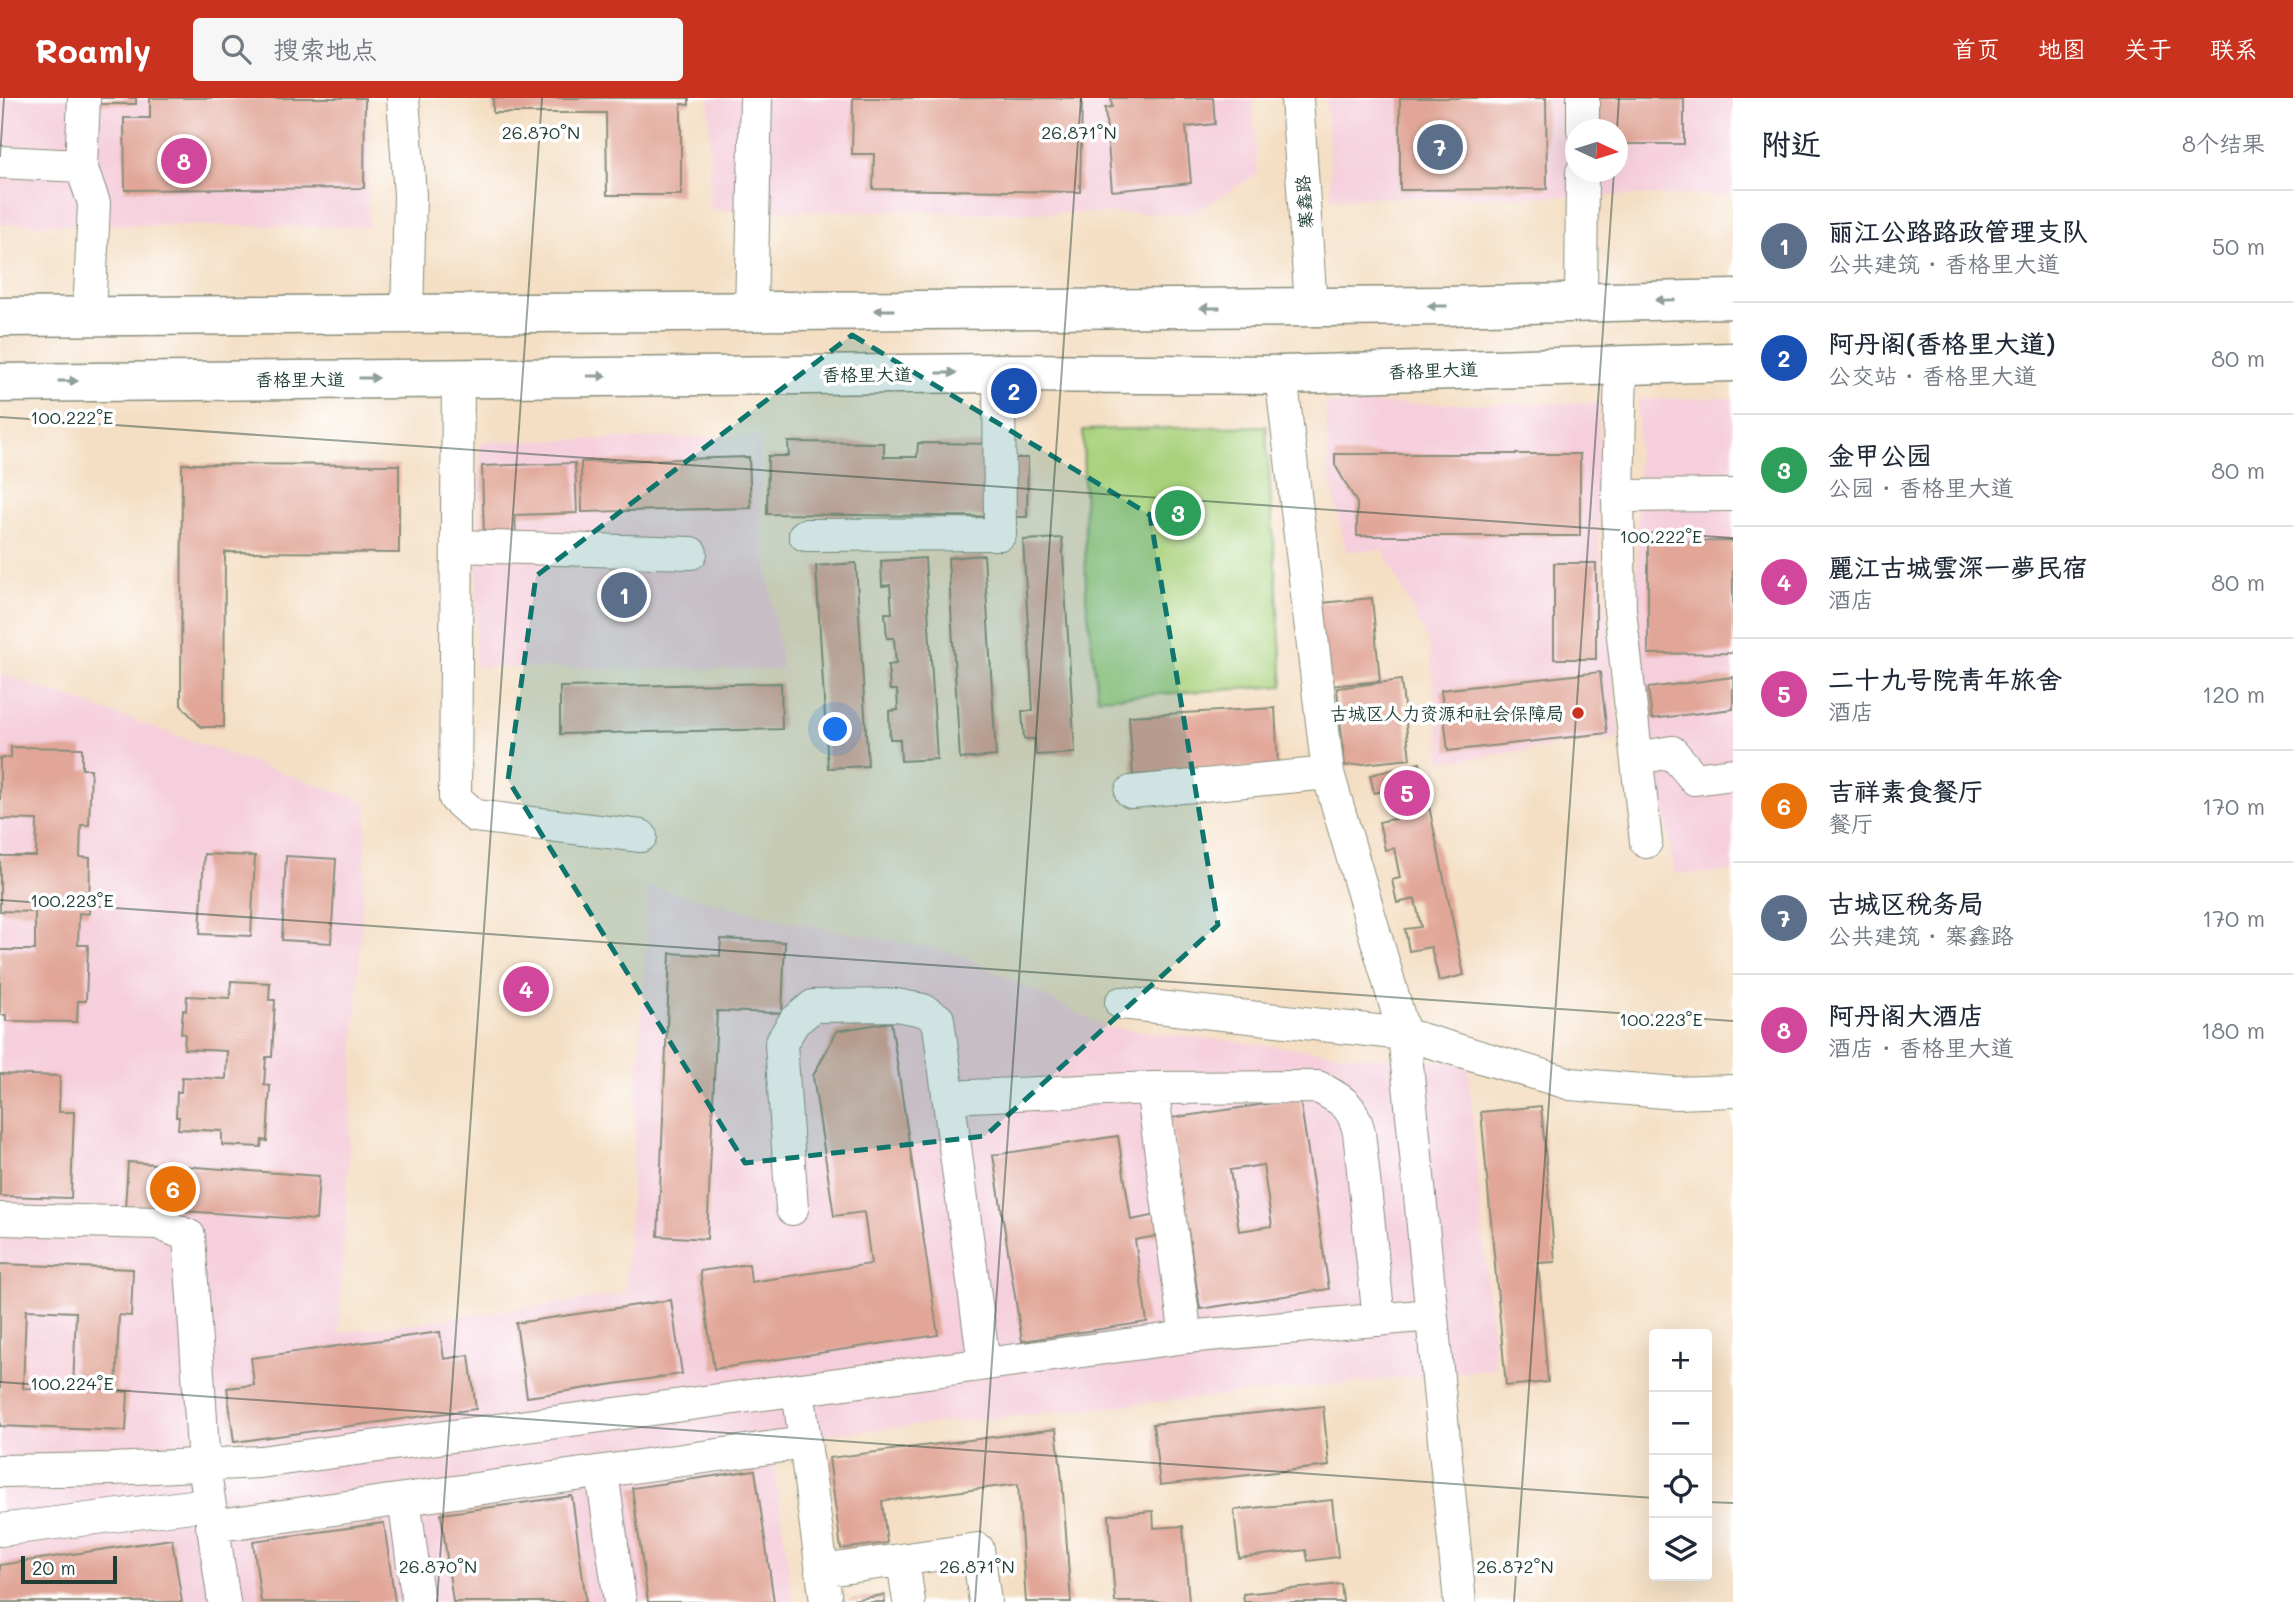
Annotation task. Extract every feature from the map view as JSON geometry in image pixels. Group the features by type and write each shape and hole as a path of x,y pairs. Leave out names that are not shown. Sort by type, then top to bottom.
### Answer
{"main road":[{"path":"0,317 1311,307 1733,299"},
{"name":"香格里大道","path":"0,383 999,373 1281,375 1733,362"}],"street":[{"path":"84,98 81,166 94,203 89,317"},
{"path":"403,98 410,195 407,314"},
{"path":"751,312 756,98"},
{"name":"寨鑫路","path":"1297,98 1311,307"},
{"path":"1583,98 1583,119"},
{"path":"0,162 81,166"},
{"path":"1581,303 1582,182"},
{"path":"1621,365 1618,496 1620,610 1646,842"},
{"path":"804,536 1000,534 999,373"},
{"path":"1281,375 1328,773 1404,1034 1460,1602"},
{"path":"458,377 455,798 475,816 641,836"},
{"path":"1618,496 1733,495"},
{"path":"457,546 691,553"},
{"path":"1637,758 1672,752 1696,779 1733,774"},
{"path":"1130,792 1328,773"},
{"path":"1121,1003 1404,1034 1571,1084 1675,1093 1733,1091"},
{"path":"792,1209 781,1043 794,1022 813,1006 895,1005 923,1010 938,1019 984,1364"},
{"path":"948,1097 1152,1088 1318,1087 1340,1098 1354,1112 1359,1132 1379,1320"},
{"path":"1152,1088 1186,1337"},
{"path":"0,1219 158,1223 189,1236 204,1465 224,1602"},
{"path":"0,1471 260,1462 1186,1337 1431,1315"},
{"path":"798,1389 826,1602"},
{"path":"0,1530 404,1499 804,1443"},
{"path":"602,1472 620,1602"},
{"path":"404,1499 418,1602"},
{"path":"821,1571 978,1549 985,1602"},
{"path":"903,1560 909,1602"}],"highlighted area":[{"path":"852,335 1150,515 1218,925 985,1136 745,1163 508,780 536,576"}],"shaded area":[{"path":"0,98 369,98 368,227 0,224"},
{"path":"709,98 1253,98 1257,174 1192,214 710,210"},
{"path":"1326,98 1733,98 1733,195 1331,198"},
{"path":"1733,398 1733,872 1675,874 1647,724 1637,638 1638,399"},
{"path":"1599,403 1598,533 1619,738 1442,762 1429,644 1383,550 1346,551 1328,468 1326,404"},
{"path":"761,436 761,523 782,670 475,667 481,442"},
{"path":"0,673 368,803 339,1333 625,1294 649,886 784,920 957,953 1106,1027 1360,1056 1468,1063 1495,1369 771,1440 793,1602 0,1602"}],"green space":[{"path":"1266,426 1283,686 1098,698 1086,597 1083,430"}],"building":[{"path":"95,98 136,98 136,104 95,104"},
{"path":"150,98 365,98 364,188 125,190 124,118 150,118"},
{"path":"493,98 689,98 689,105 681,104 681,195 607,195 606,113 493,113"},
{"path":"853,98 1082,98 1080,192 873,189 874,154 852,154"},
{"path":"1111,98 1213,98 1215,124 1186,127 1191,183 1112,191 1105,108 1112,107"},
{"path":"1400,98 1546,98 1547,189 1400,190"},
{"path":"1596,98 1684,98 1684,144 1628,144 1628,119 1595,119"},
{"path":"788,442 884,443 884,457 917,457 918,443 1010,444 1009,458 1028,458 1027,517 767,514 768,456 789,456"},
{"path":"1335,454 1580,454 1580,536 1357,536 1357,503 1335,465"},
{"path":"749,457 751,508 582,512 581,462"},
{"path":"575,463 577,513 515,515 516,537 484,538 482,466"},
{"path":"182,464 399,465 399,553 225,552 224,727 201,727 181,705"},
{"path":"1062,538 1075,753 1036,755 1035,739 1024,739 1022,711 1033,711 1023,540"},
{"path":"1733,541 1733,653 1648,654 1648,542"},
{"path":"984,555 996,756 960,759 948,558"},
{"path":"925,558 937,759 901,761 900,739 890,739 889,711 898,710 897,690 890,690 888,665 896,664 894,638 887,638 885,613 892,613 890,585 882,586 881,561"},
{"path":"856,563 868,766 828,768 816,566"},
{"path":"1554,563 1596,563 1596,659 1554,659"},
{"path":"1372,598 1380,681 1320,687 1312,604"},
{"path":"1600,672 1607,733 1448,751 1441,690"},
{"path":"1733,677 1733,709 1652,719 1648,688"},
{"path":"1401,680 1410,759 1345,766 1337,688"},
{"path":"781,683 782,729 560,734 560,687"},
{"path":"1275,708 1278,766 1133,775 1129,716"},
{"path":"11,747 82,748 82,769 91,769 89,825 81,825 80,857 90,858 89,914 79,913 78,945 88,945 86,1001 78,1001 77,1022 6,1021 6,1015 0,1015 0,950 35,950 35,912 0,911 0,856 36,856 37,820 0,819 0,758 11,758"},
{"path":"1420,763 1464,975 1439,981 1431,947 1409,951 1405,929 1421,927 1415,899 1397,903 1392,880 1400,878 1394,848 1385,850 1379,822 1398,818 1392,789 1374,793 1370,775"},
{"path":"204,854 255,856 251,936 200,934"},
{"path":"286,856 336,859 331,943 282,940"},
{"path":"721,939 785,942 782,1013 717,1011 707,1239 658,1236 670,953 720,956"},
{"path":"231,981 270,983 269,1000 275,1000 272,1057 266,1057 264,1085 270,1086 267,1141 262,1140 261,1147 222,1145 222,1131 178,1129 177,1092 181,1092 182,1077 226,1079 227,1051 184,1049 185,1034 181,1033 187,996 230,998"},
{"path":"891,1022 938,1335 714,1369 700,1271 749,1264 751,1282 871,1264 864,1212 834,1216 813,1076 837,1031"},
{"path":"0,1074 60,1076 59,1112 74,1112 71,1198 0,1196"},
{"path":"1300,1099 1329,1289 1200,1309 1188,1230 1135,1240 1147,1322 1022,1341 993,1155 1118,1136 1131,1220 1184,1210 1171,1118","holes":["1263,1165 1272,1226 1239,1231 1230,1170"]},
{"path":"1541,1106 1555,1262 1538,1263 1548,1382 1506,1386 1481,1112"},
{"path":"128,1162 319,1176 316,1220 125,1207"},
{"path":"0,1264 133,1269 131,1316 119,1315 116,1391 128,1392 126,1431 0,1426","holes":["26,1310 76,1312 73,1390 23,1388"]},
{"path":"671,1300 682,1374 527,1397 516,1323"},
{"path":"440,1332 444,1359 469,1355 476,1409 234,1442 227,1388 254,1385 251,1358"},
{"path":"1323,1406 1329,1466 1160,1485 1153,1424"},
{"path":"1056,1429 1071,1602 1026,1602 1018,1484 882,1501 887,1543 841,1549 829,1458"},
{"path":"755,1470 774,1602 648,1602 632,1488"},
{"path":"572,1496 586,1602 453,1602 441,1514"},
{"path":"1332,1500 1338,1557 1308,1561 1306,1550 1239,1558 1234,1510"},
{"path":"1153,1511 1154,1528 1183,1526 1189,1602 1115,1602 1109,1515"},
{"path":"384,1523 395,1602 261,1602 253,1541"},
{"path":"172,1539 182,1602 0,1602 0,1565"},
{"path":"1341,1584 1343,1602 1244,1602 1243,1594"},
{"path":"884,1595 885,1602 850,1602 850,1600"}],"place":[{"name":"古城区税务局","path":"1440,147"},
{"name":"阿丹阁大酒店","path":"184,161"},
{"name":"阿丹阁(香格里大道)","path":"1014,391"},
{"name":"金甲公园","path":"1178,513"},
{"name":"丽江公路路政管理支队","path":"624,595"},
{"name":"古城区人力资源和社会保障局","path":"1578,713"},
{"name":"二十九号院青年旅舍","path":"1407,793"},
{"name":"麗江古城雲深一夢民宿","path":"526,989"},
{"name":"吉祥素食餐厅","path":"173,1189"}]}
